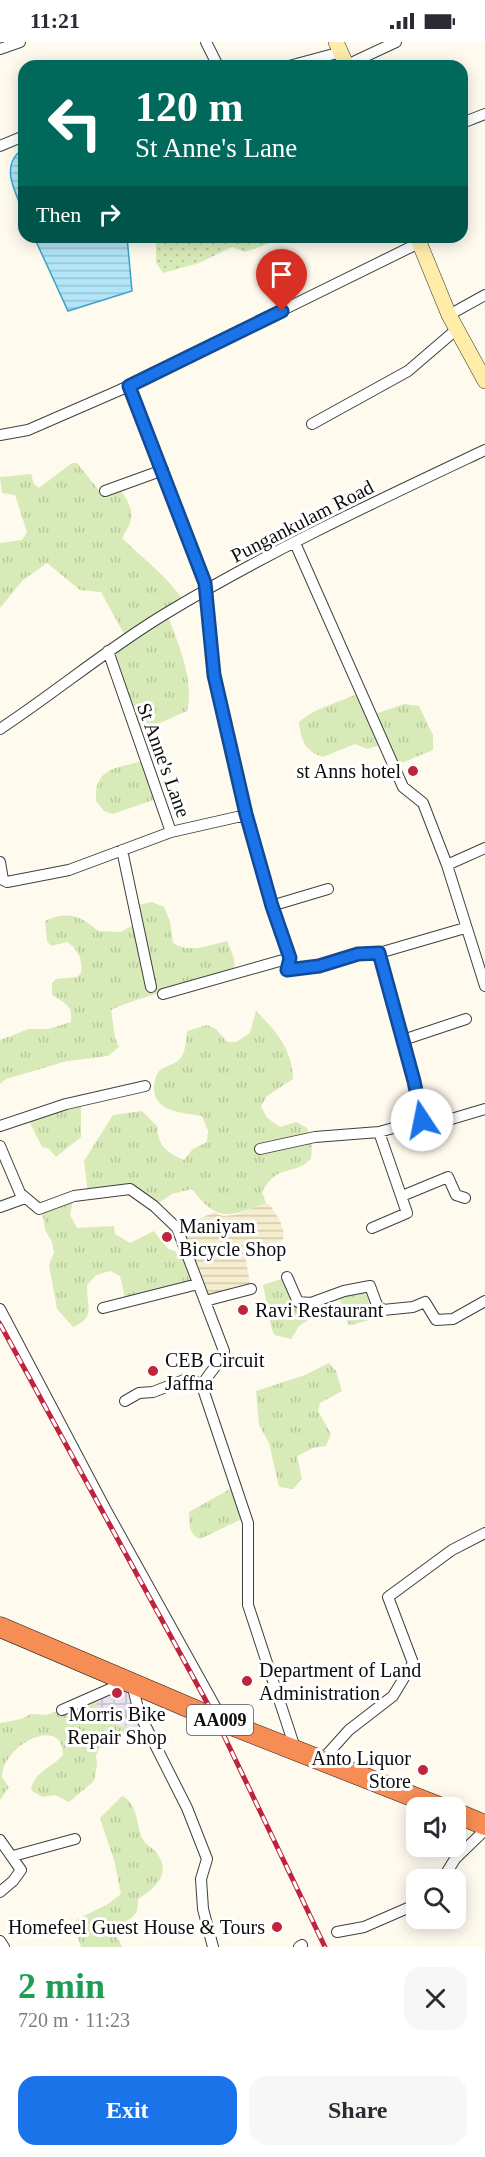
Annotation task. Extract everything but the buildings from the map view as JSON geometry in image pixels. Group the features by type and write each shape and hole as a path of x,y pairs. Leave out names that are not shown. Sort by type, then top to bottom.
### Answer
{"highway":[{"name":"AA009","path":"0,1627 224,1722 295,1748 414,1797"},
{"path":"466,1817 485,1825"}],"main road":[{"path":"419,243 449,315 485,381"}],"street":[{"path":"2,46 20,42"},
{"path":"206,42 215,60"},
{"path":"321,60 396,42"},
{"path":"468,121 485,114"},
{"path":"0,146 18,138"},
{"path":"0,435 28,429 129,386 412,243"},
{"path":"449,315 485,295"},
{"path":"312,424 408,371 457,329"},
{"path":"129,386 207,590 214,675 246,814 272,906 290,958 287,970 319,966 358,954 379,953 465,928"},
{"name":"Pungankulam Road","path":"0,729 108,651 207,590 295,543 485,450"},
{"path":"105,491 162,470"},
{"path":"295,543 403,787 423,803 447,865 485,986"},
{"name":"St Anne's Lane","path":"0,862 3,880 7,882 69,870 171,832 108,651"},
{"path":"171,832 246,814"},
{"path":"447,865 485,848"},
{"path":"122,850 151,987"},
{"path":"272,906 328,889"},
{"path":"379,953 404,1040 422,1120"},
{"path":"163,994 290,958"},
{"path":"404,1040 466,1019"},
{"path":"0,1126 66,1104 146,1086"},
{"path":"260,1149 315,1137 379,1132 422,1120 448,1120 485,1109"},
{"path":"372,1228 407,1213 379,1132"},
{"path":"0,1146 20,1193 39,1209 75,1196 130,1189 154,1206 177,1228 224,1351 221,1361 210,1370 202,1386"},
{"path":"402,1196 448,1177 456,1195 465,1198"},
{"path":"0,1207 25,1198"},
{"path":"287,1277 298,1302 311,1303 344,1291 370,1286 377,1305 383,1310 413,1307 425,1302 436,1320 453,1318 485,1301"},
{"path":"103,1308 198,1284"},
{"path":"206,1301 251,1288"},
{"path":"0,1309 106,1510 224,1722"},
{"path":"125,1401 139,1393 153,1392 184,1380 193,1380 202,1386 248,1523 248,1605 295,1748"},
{"path":"322,1760 349,1730 393,1696 413,1663 388,1597 452,1550 485,1533"},
{"path":"63,1710 130,1682 139,1713 187,1808 207,1859 201,1879 203,1909 213,1947"},
{"path":"449,1869 455,1859 485,1830"},
{"path":"0,1839 21,1869 14,1881 0,1892"},
{"path":"13,1856 75,1839"},
{"path":"337,1932 364,1927 406,1909"},
{"path":"0,1941 4,1947"}],"shaded area":[{"path":"266,1203 271,1206 280,1221 284,1233 283,1240 246,1251 251,1289 205,1301 177,1228 215,1212 222,1216 235,1215"},
{"path":"128,1681 143,1725 136,1727 115,1725 105,1720 99,1714 94,1695"}],"green space":[{"path":"156,243 270,243 245,252 232,247 199,263 163,273 156,262"},
{"path":"72,463 77,463 105,498 118,486 131,512 130,523 122,538 162,576 184,601 166,611 187,673 189,699 187,711 135,734 104,647 124,634 101,592 80,590 47,563 23,580 0,608 0,543 22,540 27,532 15,495 2,493 0,477 31,474 34,484 39,488"},
{"path":"361,692 372,715 404,704 419,706 433,735 433,750 394,766 384,744 367,749 355,744 323,757 312,752 303,740 299,722 321,708"},
{"path":"145,760 159,798 113,814 104,811 96,801 96,790 103,775 117,768"},
{"path":"152,902 164,907 170,921 173,943 186,948 200,948 227,941 234,958 235,974 157,994 111,1010 115,1038 119,1047 108,1056 67,1061 6,1079 0,1084 0,1040 29,1029 48,1029 71,1022 69,1008 52,995 52,983 56,979 77,977 81,973 80,960 77,951 67,942 51,946 47,941 45,921 60,916 73,916 85,921 98,931 121,932 133,925 134,906"},
{"path":"256,1011 282,1042 290,1059 293,1079 267,1096 261,1106 267,1118 280,1127 296,1122 307,1128 312,1143 311,1159 297,1168 273,1177 262,1192 266,1203 233,1214 217,1212 209,1208 192,1189 172,1194 154,1206 130,1189 88,1193 84,1161 113,1115 142,1111 158,1127 161,1144 173,1155 184,1160 193,1149 207,1142 208,1131 202,1116 171,1110 159,1102 154,1088 156,1076 159,1071 180,1059 185,1049 187,1031 207,1025 216,1029 227,1042 236,1042 250,1033"},
{"path":"81,1101 81,1137 56,1157 49,1149 42,1147 27,1117"},
{"path":"74,1196 70,1215 77,1228 114,1226 115,1234 130,1243 154,1231 168,1249 175,1251 189,1263 198,1284 126,1302 120,1276 110,1271 96,1275 87,1285 88,1315 73,1327 57,1309 49,1265 54,1253 39,1209"},
{"path":"287,1277 298,1302 311,1303 307,1321 299,1326 291,1339 274,1335 263,1285"},
{"path":"370,1286 383,1310 377,1318 348,1324 338,1293"},
{"path":"329,1363 336,1371 342,1391 320,1403 318,1411 331,1434 326,1446 313,1448 297,1456 302,1479 293,1489 279,1487 269,1443 259,1425 256,1391 305,1375"},
{"path":"237,1485 246,1517 200,1539 196,1537 190,1528 189,1512"},
{"path":"94,1695 103,1717 108,1721 113,1724 136,1727 100,1747 96,1755 97,1766 94,1781 69,1802 55,1795 42,1797 31,1790 36,1778 63,1755 60,1743 53,1737 44,1736 21,1745 12,1754 5,1765 2,1777 9,1787 0,1800 0,1723 21,1719 31,1714 47,1715"},
{"path":"122,1796 134,1809 142,1838 160,1859 163,1872 156,1884 138,1899 135,1914 114,1931 122,1947 81,1947 74,1925 76,1920 108,1904 121,1894 114,1860 100,1818"}],"water":[{"path":"17,154 18,198 11,177 12,161"},
{"path":"37,243 128,243 132,291 68,311"}],"railway":[{"path":"0,1324 216,1719 325,1947"}],"place":[{"name":"st Anns hotel","path":"413,771"},
{"name":"Maniyam Bicycle Shop","path":"167,1237"},
{"name":"Ravi Restaurant","path":"243,1310"},
{"name":"CEB Circuit Jaffna","path":"153,1371"},
{"name":"Department of Land Administration","path":"247,1681"},
{"name":"Morris Bike Repair Shop","path":"117,1693"},
{"name":"Anto Liquor Store","path":"423,1770"},
{"name":"Homefeel Guest House & Tours","path":"277,1927"}],"route":[{"path":"282,311 129,386 207,590 214,675 246,814 272,906 290,958 287,970 319,966 358,954 379,953 404,1040 422,1120"}]}
